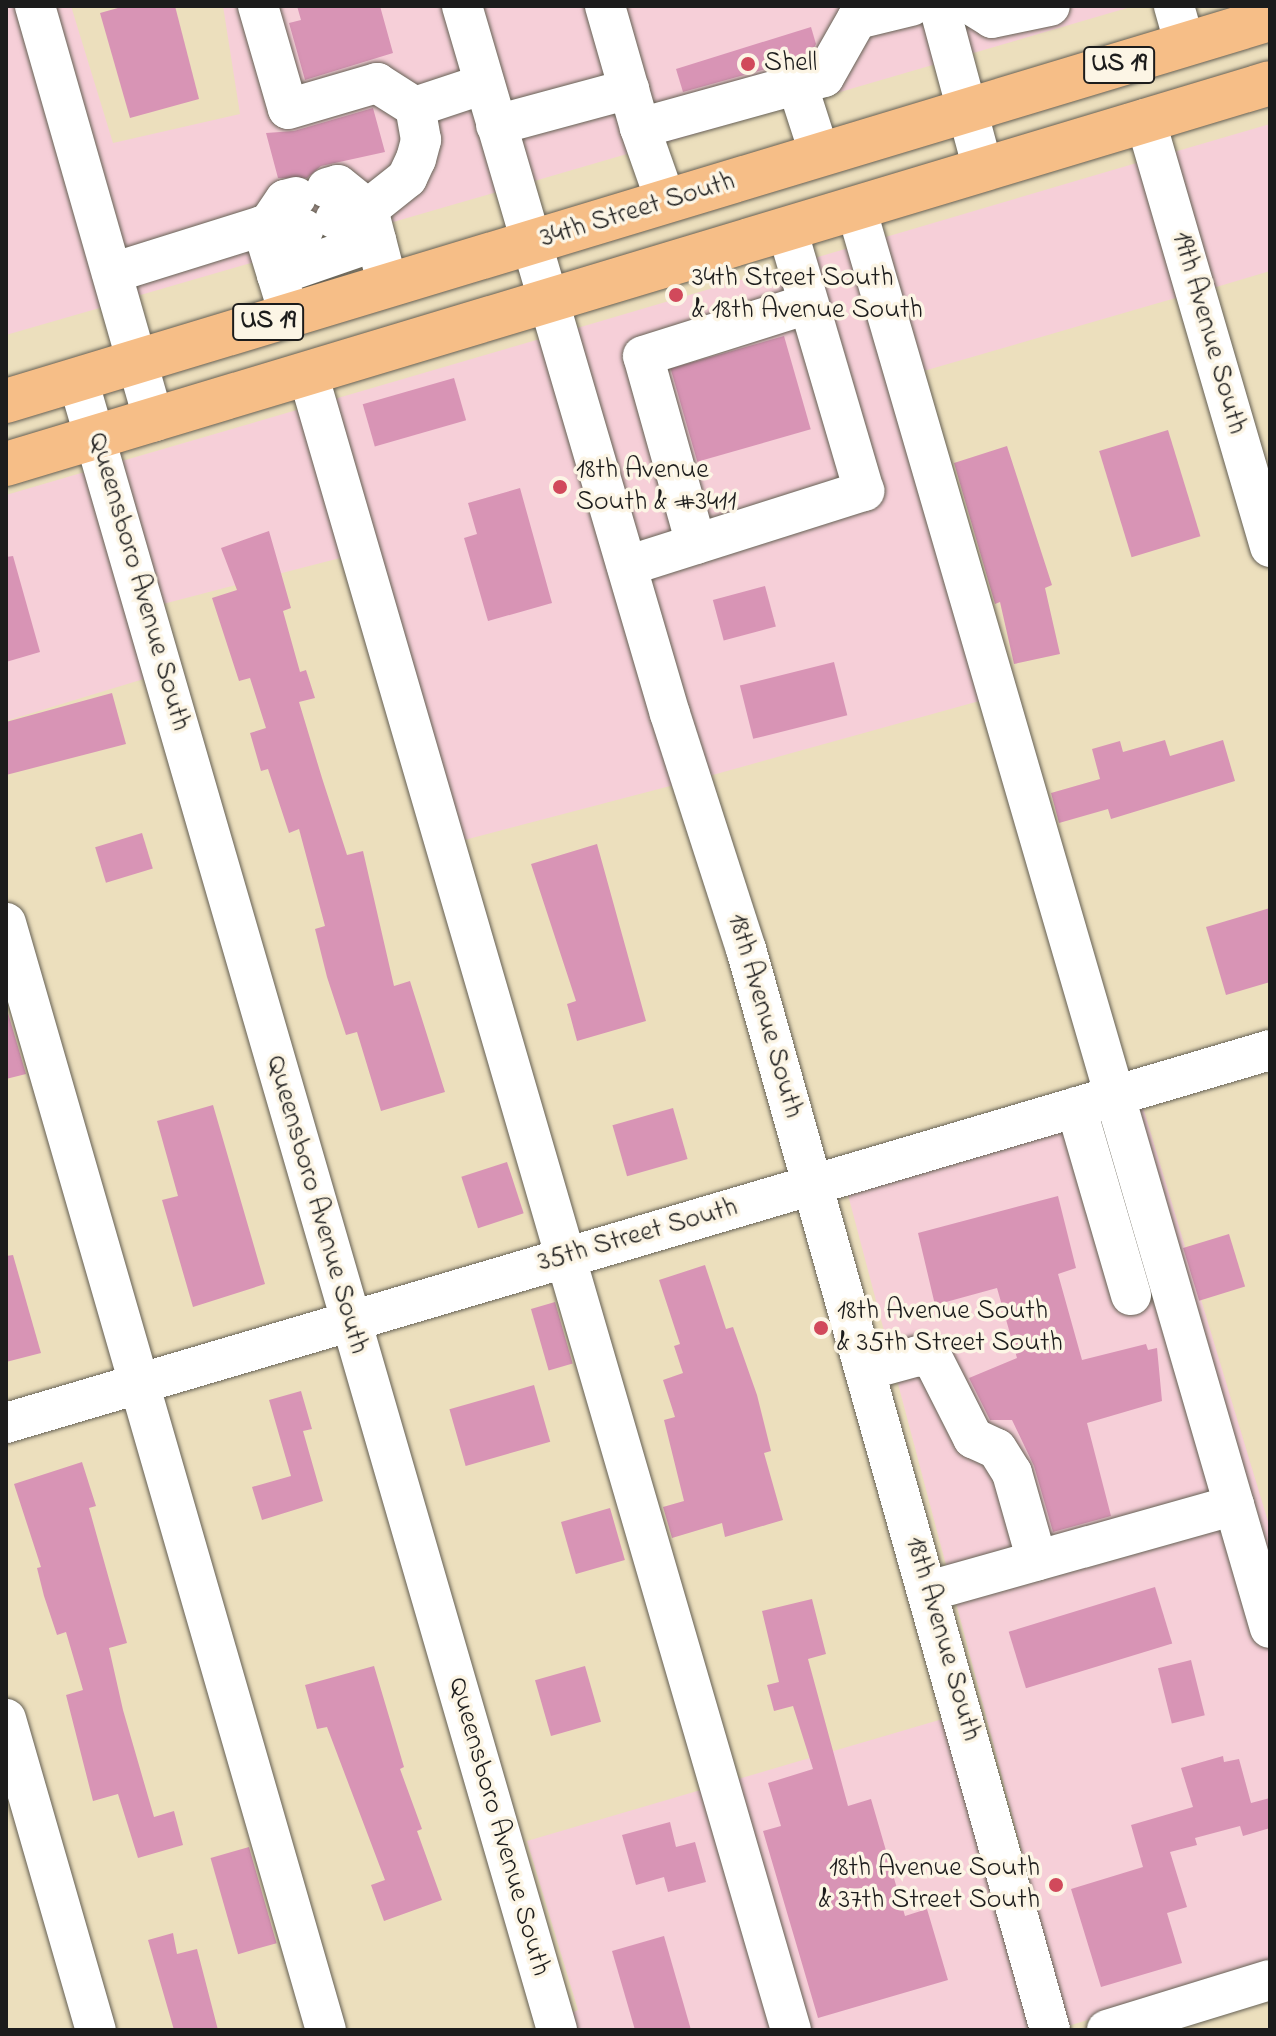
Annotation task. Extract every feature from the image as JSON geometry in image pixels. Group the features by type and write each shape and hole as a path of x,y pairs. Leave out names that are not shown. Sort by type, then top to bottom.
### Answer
{"highway":[{"name":"34th Street South","path":"6,401 968,111 1180,26 1270,19"},
{"name":"US 19","path":"6,464 1270,83"}],"street":[{"path":"35,6 154,421"},
{"path":"112,273 317,217 407,178 421,140 415,107 377,83 288,109 258,6"},
{"name":"18th Avenue South","path":"462,6 547,302 867,1370 1050,2030"},
{"path":"605,6 640,128 666,202"},
{"path":"640,128 824,77 857,19 911,6"},
{"path":"939,6 983,169"},
{"path":"973,6 992,18 1050,6"},
{"path":"415,107 484,84"},
{"path":"797,84 820,155"},
{"path":"496,125 629,89"},
{"name":"19th Avenue South","path":"1145,119 1270,547"},
{"path":"856,208 1270,1628"},
{"path":"277,275 317,217"},
{"path":"277,275 317,217"},
{"path":"317,217 388,286"},
{"path":"627,566 864,491 787,229"},
{"path":"277,275 289,316"},
{"path":"696,544 643,356 808,304"},
{"path":"308,374 791,2030"},
{"name":"Queensboro Avenue South","path":"78,380 557,2030"},
{"path":"6,923 326,2030"},
{"name":"35th Street South","path":"6,1423 1270,1050"},
{"path":"1076,1107 1131,1295"},
{"path":"867,1370 918,1356 933,1359 973,1438 997,1449 1012,1473 1037,1561"},
{"path":"929,1591 1234,1505"},
{"path":"6,1719 96,2030"},
{"path":"1107,2030 1270,1980"}],"shaded area":[{"path":"6,6 16,6 103,307 6,335"},
{"path":"53,6 71,6 113,143 240,114 223,6 443,6 497,192 137,296"},
{"path":"481,6 921,6 936,64 531,182"},
{"path":"958,6 1134,6 970,54"},
{"path":"1270,124 1270,271 1213,288 1174,152"},
{"path":"1140,162 1179,297 889,381 1001,695 709,776 574,329"},
{"path":"540,339 674,785 434,848 344,557 163,604 122,461"},
{"path":"88,471 147,678 6,721 6,495"},
{"path":"1142,1104 1270,1528 1270,1964 1068,2026 847,1191"},
{"path":"946,1718 1032,2030 576,2030 571,2013 578,2010 527,1841"}],"building":[{"path":"125,6 175,6 199,99 130,118 100,13"},
{"path":"297,6 380,6 393,53 305,80 289,23 301,20"},
{"name":"Shell","path":"811,27 816,44 809,57 683,92 676,69"},
{"path":"373,108 385,152 321,166 307,178 278,178 266,133 294,131"},
{"path":"784,336 811,429 697,462 671,369"},
{"path":"454,378 466,420 375,446 363,404"},
{"path":"1168,430 1200,536 1132,557 1099,451"},
{"path":"1007,446 1052,585 1045,588 1060,654 1014,664 1000,602 995,604 954,463"},
{"path":"520,488 552,603 488,621 464,538 477,534 468,503"},
{"path":"269,531 291,608 283,611 300,672 306,670 315,698 299,702 322,778 347,855 363,851 394,986 410,981 445,1092 381,1111 357,1032 346,1035 327,977 315,929 325,926 299,829 289,833 268,769 261,771 250,733 266,728 250,678 239,681 212,598 237,590 221,548"},
{"path":"13,556 40,652 6,662 6,557"},
{"path":"765,586 776,627 724,641 713,600"},
{"path":"834,662 847,715 753,739 740,685"},
{"path":"112,693 126,744 6,775 6,722"},
{"path":"1165,740 1170,756 1223,740 1235,781 1111,819 1108,809 1059,823 1051,793 1100,779 1092,749 1120,741 1123,752"},
{"path":"142,833 153,868 106,883 95,847"},
{"path":"597,844 646,1021 577,1041 567,1004 576,1001 531,864"},
{"path":"1270,908 1270,982 1226,995 1206,927"},
{"path":"6,1006 26,1074 6,1079"},
{"path":"213,1105 265,1284 193,1307 162,1200 178,1196 157,1121"},
{"path":"673,1108 688,1159 627,1176 612,1125"},
{"path":"507,1162 524,1213 478,1228 461,1177"},
{"path":"1058,1196 1076,1268 1058,1274 1082,1360 1146,1344 1148,1350 1157,1348 1162,1401 1087,1423 1111,1516 1053,1532 1034,1466 1012,1420 990,1420 969,1378 1017,1358 997,1288 935,1305 918,1233"},
{"path":"1229,1234 1245,1287 1199,1301 1183,1248"},
{"path":"13,1255 41,1353 6,1362 6,1256"},
{"path":"705,1265 726,1329 733,1327 757,1395 771,1451 764,1453 783,1520 725,1537 722,1523 672,1538 663,1507 684,1501 664,1420 675,1417 663,1380 683,1373 674,1346 680,1344 659,1280"},
{"path":"555,1302 573,1364 549,1370 531,1309"},
{"path":"534,1385 550,1442 466,1466 449,1409"},
{"path":"301,1391 312,1429 303,1431 323,1501 262,1520 252,1487 291,1476 269,1400"},
{"path":"82,1462 96,1506 89,1508 127,1643 109,1648 123,1710 154,1817 174,1811 183,1845 138,1858 118,1794 93,1801 66,1695 83,1690 66,1632 57,1635 37,1568 41,1567 14,1484"},
{"path":"610,1508 625,1560 576,1574 561,1522"},
{"path":"1155,1587 1172,1643 1026,1688 1009,1632"},
{"path":"812,1599 826,1654 808,1659 848,1806 871,1799 905,1916 927,1909 948,1980 818,2018 763,1831 781,1826 768,1783 813,1769 793,1706 774,1711 767,1685 779,1682 762,1611"},
{"path":"1191,1660 1205,1715 1172,1724 1158,1668"},
{"path":"374,1666 404,1767 400,1769 422,1829 417,1831 442,1900 384,1921 371,1885 385,1880 327,1727 317,1729 305,1685"},
{"path":"585,1666 601,1722 551,1736 535,1680"},
{"path":"1223,1756 1224,1762 1239,1759 1251,1803 1270,1798 1270,1828 1243,1836 1240,1826 1195,1838 1197,1845 1170,1852 1187,1907 1167,1913 1182,1963 1101,1987 1071,1889 1143,1867 1131,1825 1193,1807 1181,1768"},
{"path":"670,1822 676,1847 695,1842 706,1882 668,1892 664,1877 636,1885 622,1835"},
{"path":"249,1847 277,1943 238,1954 211,1858"},
{"path":"173,1933 177,1954 197,1949 218,2030 174,2030 148,1940"},
{"path":"664,1936 691,2030 635,2030 612,1951"}],"place":[{"name":"Shell","path":"748,64"},
{"name":"34th Street South & 18th Avenue South","path":"676,295"},
{"name":"18th Avenue South & #3411","path":"560,487"},
{"name":"18th Avenue South & 35th Street South","path":"821,1328"},
{"name":"18th Avenue South & 37th Street South","path":"1056,1885"}]}
